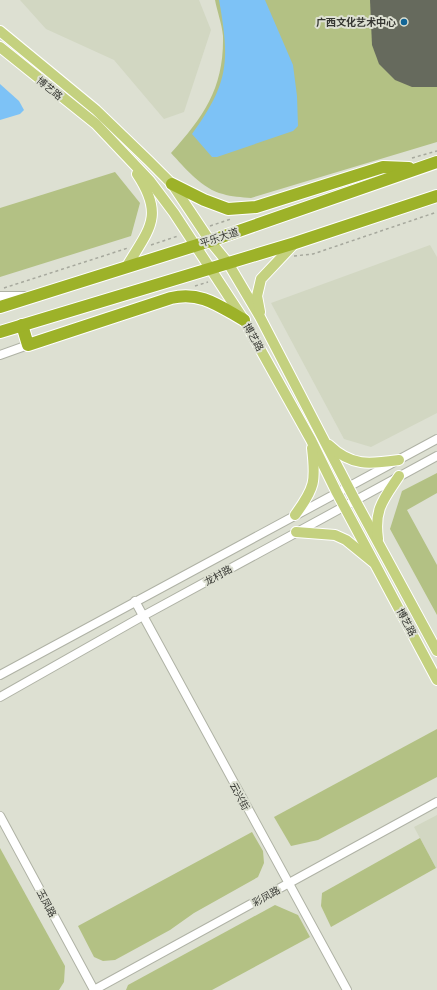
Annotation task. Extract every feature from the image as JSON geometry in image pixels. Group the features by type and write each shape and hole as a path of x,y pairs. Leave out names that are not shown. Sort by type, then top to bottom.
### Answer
{"highway":[{"name":"平乐大道","path":"0,307 195,244 210,241 437,162"},
{"path":"172,184 204,200 228,209 256,207 383,167 416,169"},
{"path":"0,332 295,243 437,196"},
{"path":"22,325 28,345 180,296 193,295 210,300 244,320"}],"main road":[{"name":"博艺路","path":"0,31 96,110 172,184 210,241 228,263 263,322 355,500 437,651"},
{"name":"博艺路","path":"0,47 96,124 150,181 195,244 244,320 311,440 337,493 437,680"},
{"path":"118,148 144,186 153,218 148,233 127,266"},
{"path":"263,322 257,296 260,279 295,243"},
{"path":"295,515 308,498 314,482 311,440"},
{"path":"324,440 338,454 361,464 399,460"},
{"path":"379,544 376,522 379,509 399,476"},
{"path":"296,532 335,535 346,540 377,566"}],"street":[{"path":"0,296 33,296"},
{"path":"0,355 28,345"},
{"name":"龙村路","path":"0,675 134,601 437,439"},
{"name":"龙村路","path":"0,697 143,616 437,456"},
{"name":"云兴街","path":"134,601 347,990"},
{"name":"彩凤路","path":"94,990 437,802"},
{"name":"玉凤路","path":"0,816 94,990"}],"path":[{"path":"279,258 312,254 437,212"},
{"path":"180,296 197,285 217,279"}],"shaded area":[{"path":"20,0 199,0 211,30 184,112 164,119 114,60 46,29"},
{"path":"430,245 437,257 437,413 371,447 344,439 271,303"},
{"path":"437,815 437,868 436,868 414,827"}],"green space":[{"path":"215,0 437,0 437,142 251,198 226,195 208,188 194,177 171,153 202,113 216,86 220,71 223,36"},
{"path":"115,172 140,203 131,236 0,277 0,208"},
{"path":"437,473 437,493 407,510 437,565 437,615 390,529 402,491"},
{"path":"437,729 437,777 318,840 291,846 274,817"},
{"path":"252,832 263,851 264,863 258,877 194,913 170,930 115,960 103,961 94,957 78,926"},
{"path":"420,838 436,868 331,927 321,906 322,893"},
{"path":"0,848 65,966 64,982 59,990 0,990"},
{"path":"275,905 298,915 310,937 212,990 126,990 128,985"}],"water":[{"path":"219,0 265,0 293,65 297,96 298,126 293,131 217,157 212,157 192,134 213,100 220,85 224,71 225,40"},
{"path":"0,84 19,101 24,110 20,114 0,120"}],"building":[{"name":"广西文化艺术中心","path":"370,0 437,0 437,87 412,87 395,80 379,64 372,45"}],"place":[{"name":"广西文化艺术中心","path":"404,22"}]}
